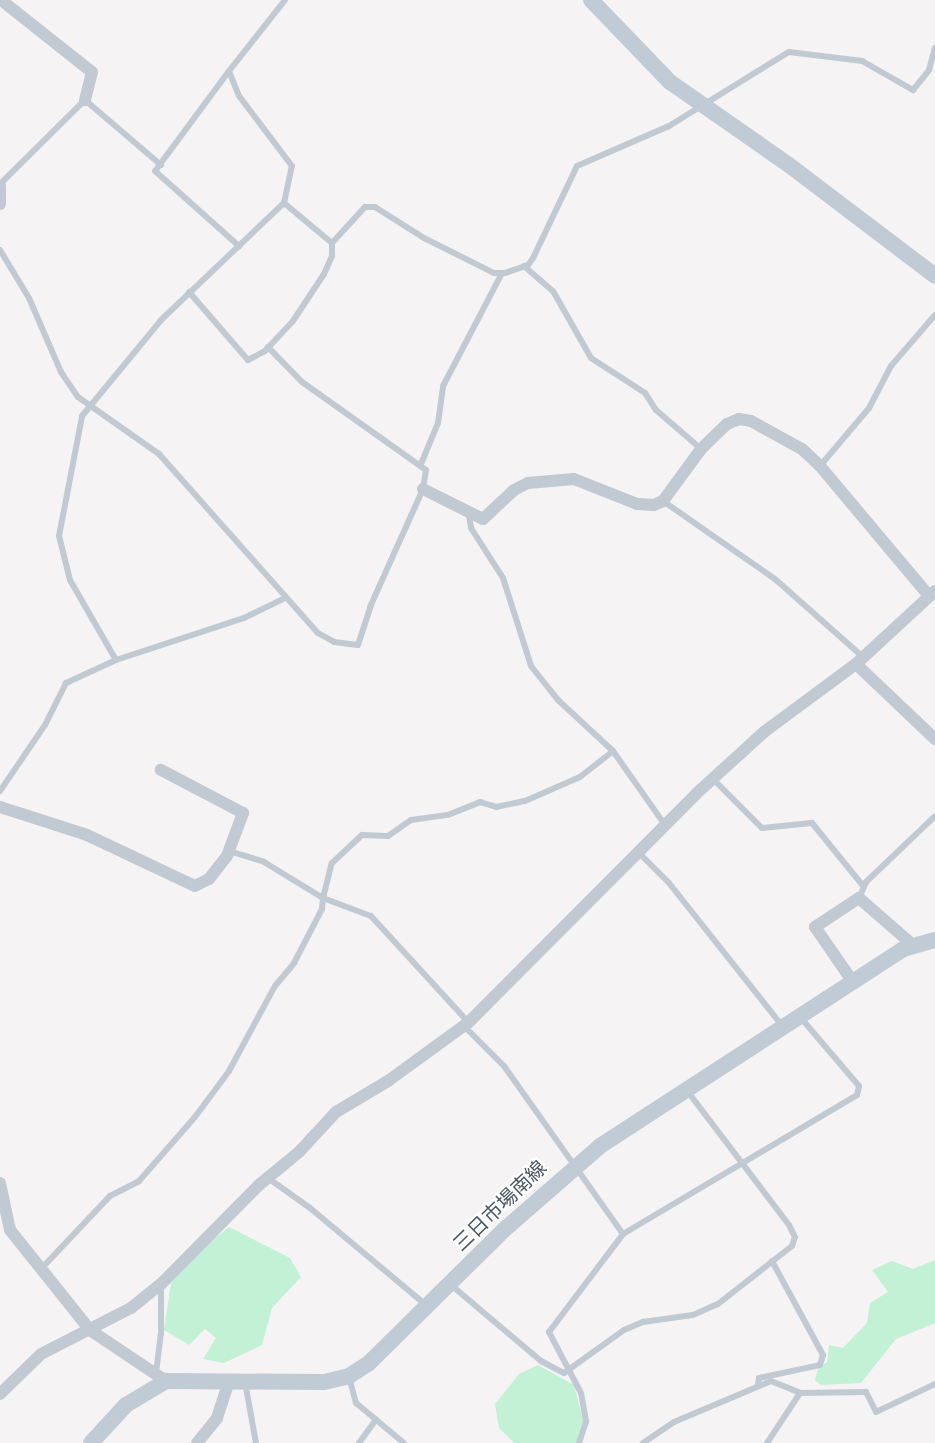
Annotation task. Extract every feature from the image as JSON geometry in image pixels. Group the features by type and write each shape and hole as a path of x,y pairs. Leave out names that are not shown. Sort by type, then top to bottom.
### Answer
{"main road":[{"path":"591,0 670,82 702,107 789,165 934,273"},
{"name":"三日市場南線","path":"161,1377 324,1382 349,1376 369,1363 572,1167 686,1089 853,982 914,946 934,941"},
{"path":"92,1443 126,1405 161,1377"}],"street":[{"path":"1,0 92,72 85,100"},
{"path":"0,185 0,204"},
{"path":"0,1394 41,1354 131,1308 161,1284 268,1178 299,1152 336,1112 388,1082 466,1024 713,779 764,732 860,661 932,593 820,466 802,449 751,421 739,419 701,449 663,501 637,504 574,479 528,483 514,490 483,519 469,515 423,489"},
{"path":"860,661 935,740"},
{"path":"0,807 87,836 195,886 209,879 229,851 243,813 160,770"},
{"path":"853,982 815,927 862,892 914,946"},
{"path":"0,1183 5,1228 90,1330 161,1377"},
{"path":"197,1443 217,1418 237,1381"}],"lane":[{"path":"239,246 155,171 285,0"},
{"path":"189,292 248,360 268,347 292,321 324,274 332,256 332,243 365,207 375,207 424,238 494,273 501,273 524,266 533,258 577,166 638,141 702,107 789,52 862,61 913,90 929,70 935,48"},
{"path":"116,660 70,580 59,536 82,416 189,292 284,203 292,166 239,96 229,71"},
{"path":"0,185 85,100 161,165"},
{"path":"284,203 332,243"},
{"path":"0,250 28,298 61,372 89,406 159,454 318,633 334,642 358,645 370,607 423,489 426,470 302,382 268,347"},
{"path":"524,266 560,301 591,358 645,393 656,410 701,449"},
{"path":"421,465 438,423 443,386 501,273"},
{"path":"820,466 869,408 891,366 935,315"},
{"path":"663,501 775,579 860,661"},
{"path":"469,515 471,528 503,578 531,666 558,700 614,751 665,825"},
{"path":"0,791 45,725 66,683 116,660 244,618 285,598"},
{"path":"40,1270 110,1196 139,1180 195,1117 229,1071 275,986 294,963 322,909 332,863 362,835 388,836 411,820 448,815 480,802 496,807 525,801 580,777 614,751"},
{"path":"713,779 762,828 812,823 862,892 935,816"},
{"path":"229,851 264,862 324,898 371,916 504,1066 572,1167 623,1234"},
{"path":"639,853 669,883 783,1027"},
{"path":"579,1443 585,1410 581,1393 549,1332 623,1234 857,1095 859,1086 800,1017"},
{"path":"569,1372 624,1330 643,1322 693,1315 718,1304 792,1246 795,1237 744,1163 730,1151 686,1089"},
{"path":"268,1178 310,1208 428,1306"},
{"path":"758,1384 759,1377 820,1365 823,1355 772,1261"},
{"path":"161,1284 161,1377"},
{"path":"450,1284 542,1361 569,1372"},
{"path":"349,1376 356,1403 404,1443"},
{"path":"237,1381 256,1443"},
{"path":"643,1443 674,1422 758,1384 781,1383 800,1393 866,1392 876,1412 935,1384"},
{"path":"767,1443 800,1393"},
{"path":"359,1443 376,1420"}],"green space":[{"path":"229,1227 290,1258 301,1277 272,1308 262,1345 224,1363 203,1359 216,1338 205,1329 189,1345 164,1330 171,1283 201,1249"},
{"path":"935,1260 935,1323 896,1339 861,1383 821,1385 815,1380 818,1369 827,1362 829,1345 843,1348 867,1323 870,1303 888,1292 872,1270 892,1261 913,1269"},
{"path":"538,1365 574,1385 583,1420 576,1443 514,1443 499,1428 495,1404 519,1374"}]}
